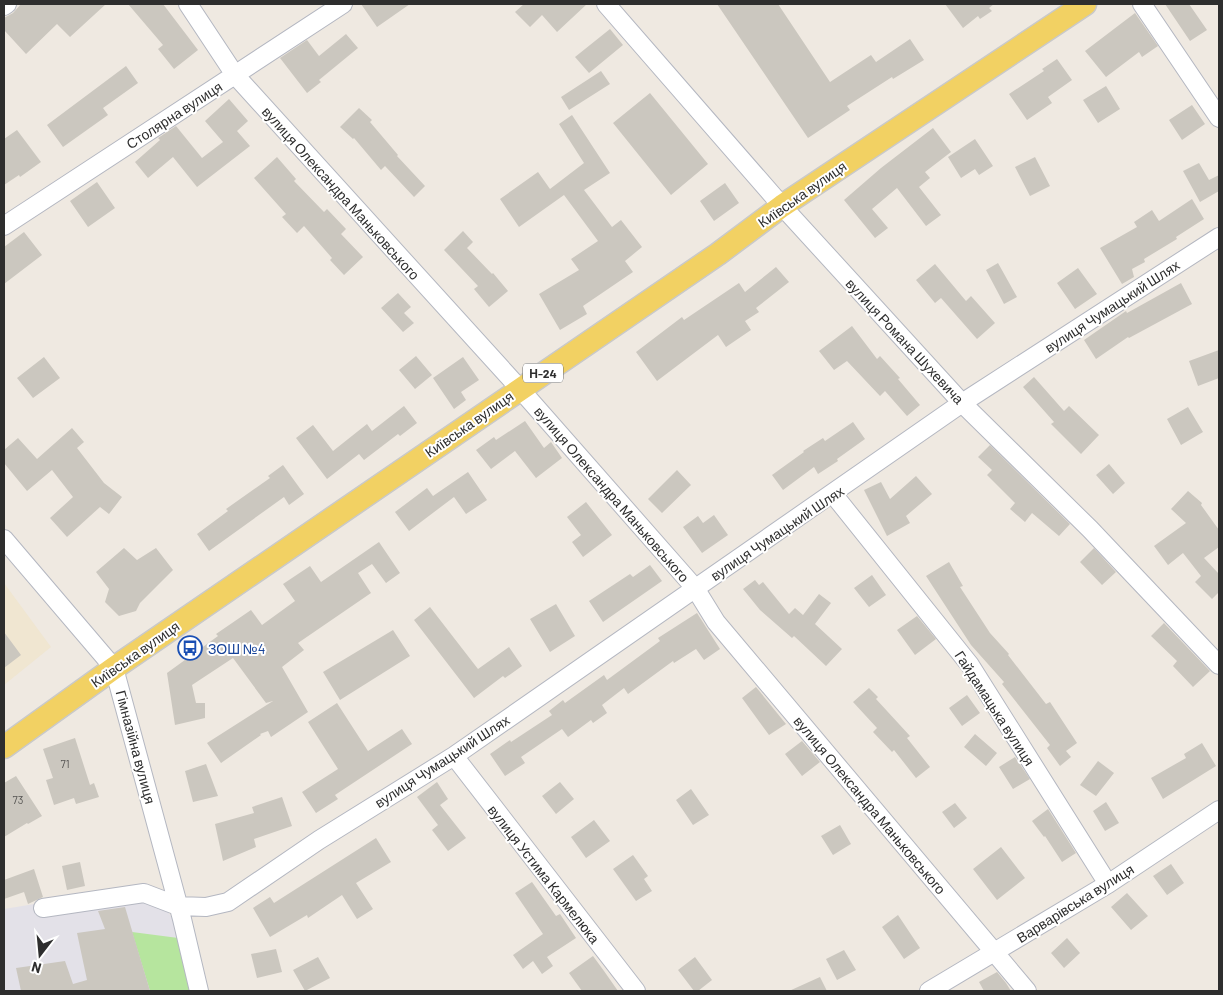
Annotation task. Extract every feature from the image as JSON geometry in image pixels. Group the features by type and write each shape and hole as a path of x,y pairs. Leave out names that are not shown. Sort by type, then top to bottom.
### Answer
{"main road":[{"name":"Київська вулиця","path":"4,746 114,668 710,260 782,206 1085,4"}],"street":[{"name":"вулиця Олександра Маньковського","path":"188,4 235,75 520,390 695,588 716,622 1027,991"},
{"name":"Столярна вулиця","path":"4,226 343,4"},
{"name":"вулиця Романа Шухевича","path":"606,4 782,206 962,403 1090,529 1219,665"},
{"path":"1142,4 1219,118"},
{"name":"вулиця Чумацький Шлях","path":"43,908 144,893 178,906 206,907 228,902 319,840 454,756 962,403 1219,237"},
{"name":"Гайдамацька вулиця","path":"833,494 970,665 1108,884"},
{"name":"Гімназійна вулиця","path":"4,538 114,668 137,748 199,991"},
{"name":"вулиця Устима Кармелюка","path":"454,756 636,991"},
{"name":"Варварівська вулиця","path":"929,991 1108,884 1219,810"}],"shaded area":[{"path":"4,583 51,647 4,685"},
{"path":"150,885 186,939 199,991 4,991 4,909"}],"green space":[{"path":"132,932 186,939 199,991 150,991"}],"building":[{"path":"21,4 106,4 70,37 57,24 26,54 4,30 4,18 13,13"},
{"path":"128,4 163,4 198,50 174,69 158,49 163,45"},
{"path":"361,4 410,4 377,27"},
{"path":"524,4 587,4 557,32 542,15 530,27 515,12"},
{"path":"717,4 778,4 830,82 871,55 876,62 910,39 924,60 893,79 892,77 847,106 850,110 808,138"},
{"path":"945,4 994,4 989,8 992,11 980,19 978,16 963,28"},
{"path":"1165,4 1189,4 1207,30 1190,41"},
{"path":"1135,13 1158,46 1142,57 1139,52 1106,77 1085,51"},
{"path":"610,29 623,45 589,73 575,57"},
{"path":"346,34 358,48 319,80 321,82 307,93 280,58 307,40 319,56"},
{"path":"1057,59 1072,80 1048,97 1052,103 1027,120 1009,94 1044,71 1042,69"},
{"path":"126,66 138,83 103,108 108,115 63,147 47,125"},
{"path":"601,71 610,84 569,110 561,97"},
{"path":"1106,86 1120,109 1098,123 1083,100"},
{"path":"650,93 708,164 671,195 613,123"},
{"path":"229,99 248,121 237,131 250,146 197,187 173,157 148,178 135,162 160,140 158,138 176,126 202,158 223,142 205,121"},
{"path":"1192,105 1205,124 1182,140 1169,120"},
{"path":"359,108 372,120 370,122 397,156 425,186 414,197 385,166 381,170 354,138 340,127"},
{"path":"572,115 610,173 584,190 612,227 621,220 642,247 625,261 633,272 583,306 587,314 560,330 539,294 579,270 571,259 598,241 564,195 519,227 500,199 538,172 550,189 584,163 559,124"},
{"path":"933,128 951,152 925,172 930,178 919,187 941,215 926,226 897,188 872,209 888,228 875,238 844,200 881,168"},
{"path":"17,130 41,162 20,177 19,175 4,185 4,139"},
{"path":"975,139 993,166 979,175 975,169 961,178 948,157"},
{"path":"277,157 296,179 294,181 324,212 327,209 346,229 341,234 363,257 344,275 304,226 297,233 282,217 286,214 254,178"},
{"path":"1035,157 1050,186 1030,196 1015,167"},
{"path":"1199,163 1209,180 1219,175 1219,191 1200,202 1183,171"},
{"path":"97,182 115,208 88,227 70,201"},
{"path":"725,183 739,203 714,221 700,201"},
{"path":"1192,199 1204,219 1176,237 1177,239 1144,259 1145,262 1132,269 1134,277 1122,284 1100,248 1137,227 1134,222 1152,210 1159,221"},
{"path":"463,231 473,242 467,248 493,273 508,291 489,307 474,289 478,286 444,250"},
{"path":"24,232 42,255 4,284 4,247"},
{"path":"998,263 1017,297 1004,304 986,270"},
{"path":"935,264 966,301 971,296 995,323 977,339 941,298 935,303 916,280"},
{"path":"776,267 789,282 756,308 759,312 745,321 751,330 726,347 718,335 657,381 636,352 682,317 684,320 739,283 745,292"},
{"path":"1078,268 1097,294 1075,309 1057,283"},
{"path":"1181,283 1192,304 1128,337 1096,359 1084,340 1126,311 1127,313"},
{"path":"398,293 411,307 404,313 414,323 403,332 381,308"},
{"path":"852,326 877,359 880,356 900,378 898,379 920,405 907,416 885,391 880,396 847,361 834,370 819,351"},
{"path":"1219,350 1219,378 1198,386 1189,361"},
{"path":"416,356 432,375 415,389 399,370"},
{"path":"44,357 60,378 33,398 17,378"},
{"path":"463,357 479,380 461,392 466,400 454,409 433,378"},
{"path":"1034,377 1064,411 1069,406 1099,435 1081,454 1051,424 1054,422 1023,387"},
{"path":"404,406 417,423 400,436 398,434 364,460 359,454 327,479 296,438 313,425 333,451 367,424 372,431"},
{"path":"1188,407 1203,432 1181,445 1167,419"},
{"path":"525,421 544,448 551,442 562,458 536,478 515,451 491,469 476,450 494,437 496,440"},
{"path":"853,422 865,439 837,459 838,461 818,474 814,467 783,490 772,475 803,451 823,438 825,441"},
{"path":"72,428 84,442 77,448 104,483 122,497 109,514 100,507 67,537 50,518 73,497 52,470 27,491 4,463 4,450 18,438 37,459"},
{"path":"990,445 1070,524 1059,536 1032,513 1025,522 1010,509 1015,503 987,475 992,470 978,457"},
{"path":"1109,464 1125,483 1113,494 1096,475"},
{"path":"283,465 304,494 289,505 284,497 209,551 197,534 228,511 226,509 270,478 268,476"},
{"path":"677,470 691,485 662,513 648,499"},
{"path":"468,472 487,500 466,514 454,497 409,531 395,512 427,488 433,496"},
{"path":"916,476 932,494 906,516 910,523 887,536 864,490 881,482 890,499"},
{"path":"1188,491 1202,503 1201,505 1219,530 1219,547 1204,558 1219,574 1219,592 1212,599 1195,582 1201,576 1183,553 1168,565 1154,546 1186,523 1171,509"},
{"path":"586,502 612,535 583,557 572,542 581,535 567,517"},
{"path":"714,515 728,535 702,553 683,527 698,516 703,523"},
{"path":"379,542 400,573 386,583 372,564 358,573 371,593 298,643 304,650 282,667 308,712 271,737 268,731 260,734 221,763 207,743 273,701 266,703 233,658 192,685 196,703 205,703 205,718 175,725 167,673 218,636 216,634 251,610 262,625 295,601 283,584 310,566 321,582"},
{"path":"124,548 137,560 156,548 173,570 140,603 136,611 119,616 105,602 109,589 96,572"},
{"path":"1094,548 1116,572 1102,585 1080,562"},
{"path":"949,562 963,586 960,587 990,633 1009,654 1046,704 1050,702 1077,743 1066,751 1071,757 1060,766 1047,748 1050,745 1002,684 1004,682 971,645 926,576"},
{"path":"650,565 662,581 603,622 589,601 630,574 633,577"},
{"path":"872,575 886,595 869,607 854,588"},
{"path":"755,580 759,585 763,582 789,614 795,608 803,615 819,594 831,603 815,624 842,649 826,666 794,636 792,638 760,610 743,589"},
{"path":"556,604 575,636 550,652 530,619"},
{"path":"430,607 478,669 509,647 522,666 505,678 503,676 474,698 414,620"},
{"path":"697,613 720,649 704,660 696,649 674,663 673,661 628,694 624,688 602,705 607,713 593,723 591,720 568,737 562,729 521,757 525,763 505,776 490,754 552,715 549,711 563,700 565,703 604,675 607,680 660,641 658,638"},
{"path":"917,616 936,639 915,655 897,630"},
{"path":"1164,623 1210,671 1193,687 1173,666 1177,661 1151,636"},
{"path":"393,630 410,656 340,700 323,672"},
{"path":"4,632 21,655 4,668"},
{"path":"756,687 786,724 769,735 742,698"},
{"path":"869,688 878,697 876,699 910,736 907,738 930,767 916,778 894,750 892,752 873,732 877,728 853,702"},
{"path":"967,695 980,713 962,726 949,708"},
{"path":"337,703 368,751 402,729 412,744 335,795 338,799 316,813 302,792 338,769 308,722"},
{"path":"975,734 997,753 986,766 964,747"},
{"path":"75,738 90,785 94,783 99,797 76,804 74,798 54,805 46,780 53,778 43,749"},
{"path":"802,741 820,762 802,776 785,754"},
{"path":"1202,743 1216,766 1163,799 1151,778 1186,758 1184,754"},
{"path":"1015,757 1030,779 1013,789 999,767"},
{"path":"1098,761 1114,773 1096,796 1080,785"},
{"path":"206,764 218,796 193,802 185,771"},
{"path":"16,776 42,816 4,837 4,783"},
{"path":"437,782 448,799 440,805 466,838 448,851 432,830 438,825 417,797"},
{"path":"560,782 574,799 556,814 542,796"},
{"path":"691,789 709,815 693,825 676,800"},
{"path":"282,797 292,826 254,839 256,847 223,861 215,824 254,813 252,807"},
{"path":"1106,802 1119,823 1105,831 1093,811"},
{"path":"955,803 967,818 954,828 942,812"},
{"path":"1048,809 1076,853 1062,862 1045,836 1032,821"},
{"path":"594,820 610,841 586,858 571,837"},
{"path":"840,825 851,844 833,855 821,836"},
{"path":"376,838 391,862 356,883 373,909 357,919 342,895 308,918 307,915 270,937 253,908 270,897 274,903"},
{"path":"1001,847 1025,878 997,900 973,869"},
{"path":"633,855 648,876 644,879 652,891 636,901 613,869"},
{"path":"80,862 85,886 67,890 62,866"},
{"path":"1171,864 1184,883 1167,895 1153,876"},
{"path":"34,869 43,897 28,904 24,892 4,899 4,880"},
{"path":"532,882 556,916 560,914 576,938 547,957 553,966 542,974 533,961 523,969 513,955 543,934 515,893"},
{"path":"1127,893 1148,916 1131,930 1111,907"},
{"path":"125,907 150,991 21,991 16,968 65,961 73,984 87,980 77,933 105,929 98,911"},
{"path":"898,915 920,948 904,959 882,927"},
{"path":"1067,938 1080,953 1064,968 1051,953"},
{"path":"276,949 282,972 257,978 251,954"},
{"path":"844,950 856,970 837,980 826,959"},
{"path":"593,956 618,991 582,991 569,973"},
{"path":"318,957 330,978 305,991 293,970"},
{"path":"695,957 712,980 698,991 694,991 678,970"},
{"path":"997,972 1011,991 984,991 979,982"},
{"path":"820,977 827,991 789,991"}],"place":[{"name":"ЗОШ №4","path":"190,648"}]}
